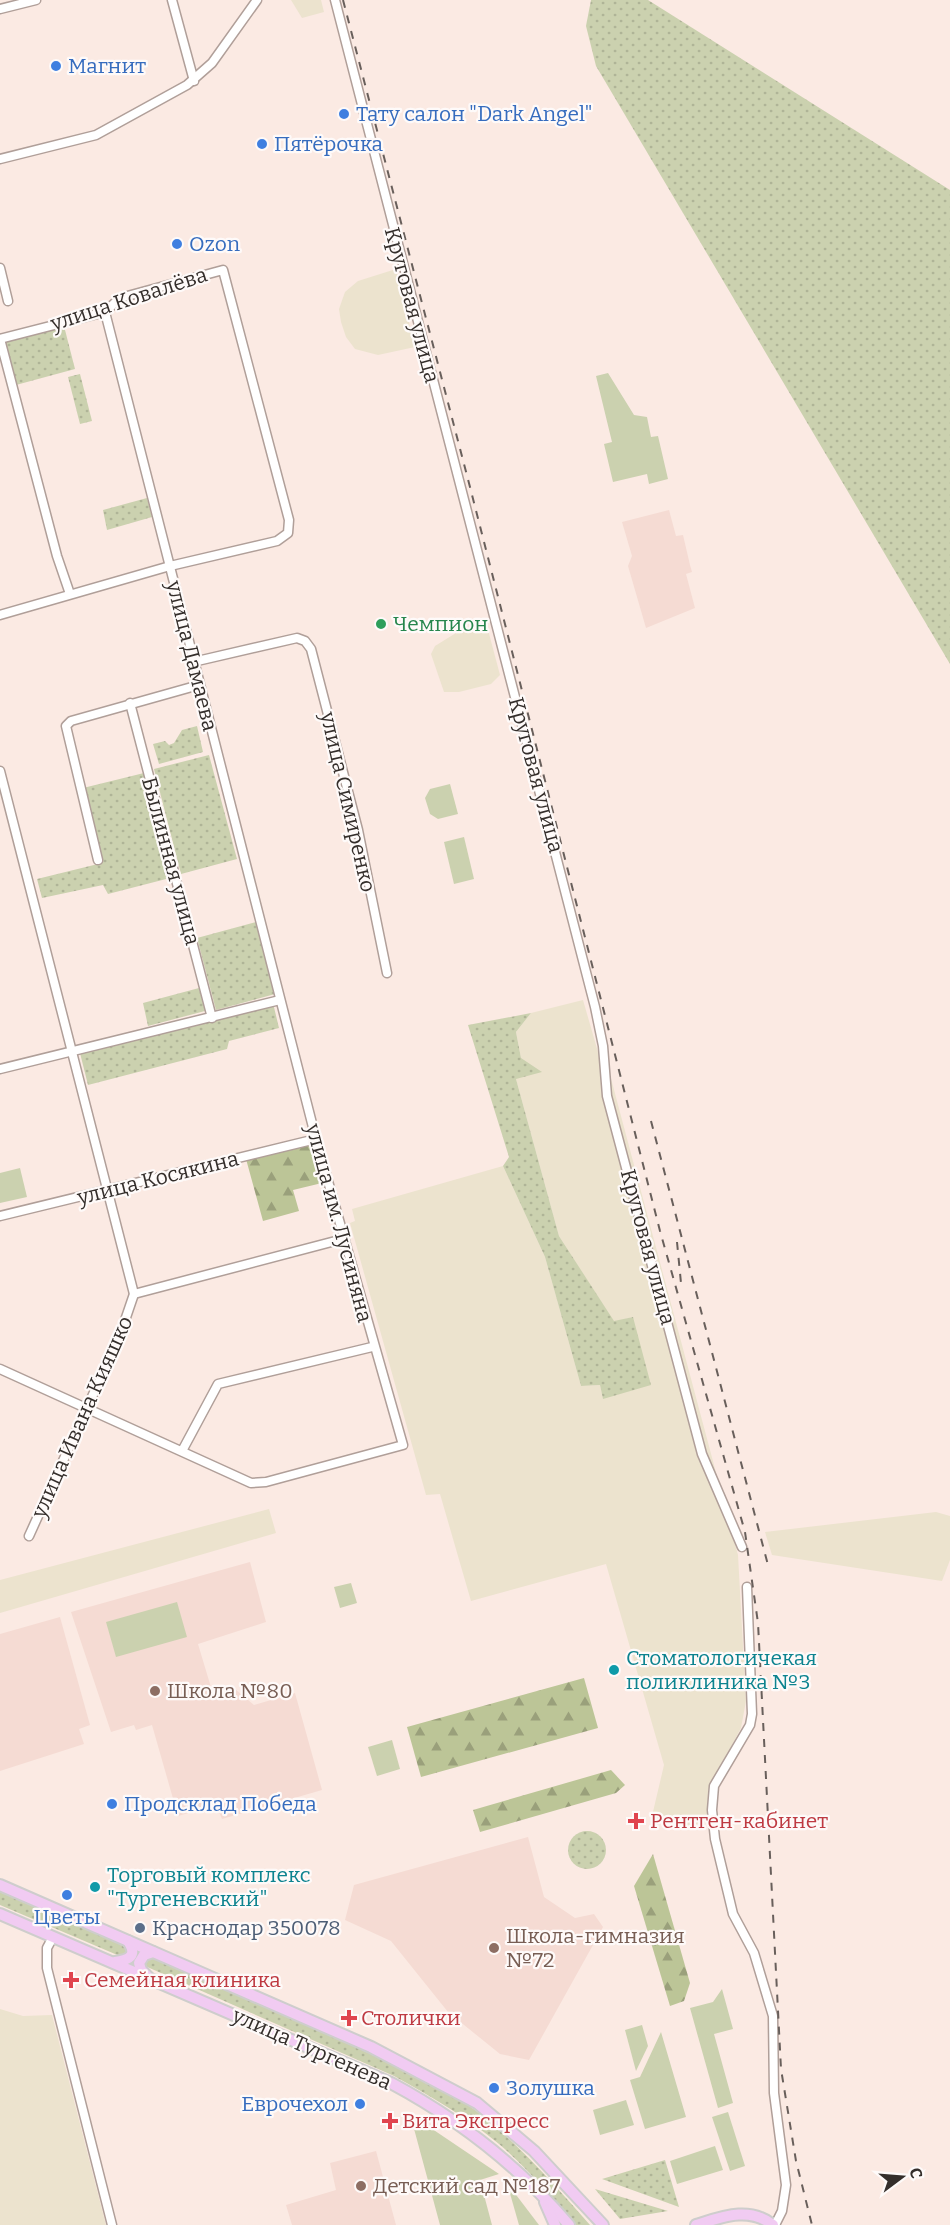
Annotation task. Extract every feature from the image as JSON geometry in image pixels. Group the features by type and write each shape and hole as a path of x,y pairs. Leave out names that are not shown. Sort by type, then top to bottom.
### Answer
{"main road":[{"name":"улица Тургенева","path":"0,1885 371,2047 477,2103 534,2151 602,2224"},
{"name":"улица Тургенева","path":"0,1914 391,2083 471,2131 538,2189 569,2225"},
{"path":"112,1962 131,1958 133,1948 128,1941"},
{"path":"150,1978 141,1970 140,1963 144,1955 153,1952"},
{"name":"улица Тургенева","path":"538,2189 555,2225"},
{"path":"696,2225 747,2214 760,2216 774,2225"}],"street":[{"path":"0,9 36,0"},
{"path":"172,0 194,81"},
{"path":"0,159 96,135 194,81 212,63 257,0"},
{"name":"Круговая улица","path":"335,0 381,188 595,1006 603,1046 607,1096 702,1454 742,1547"},
{"path":"0,268 8,301"},
{"name":"улица Ковалёва","path":"0,339 105,312 120,298 223,270 289,520 288,533 277,541 170,566"},
{"name":"улица Дамаева","path":"105,312 280,1000"},
{"path":"0,339 57,555 70,594"},
{"path":"0,615 170,566"},
{"name":"улица Симиренко","path":"194,663 297,638 305,641 310,649 358,830 387,974"},
{"path":"98,860 66,726 71,721 200,685"},
{"name":"Былинная улица","path":"130,703 212,1018"},
{"name":"улица Ивана Кияшко","path":"0,771 134,1294 120,1335 28,1536"},
{"path":"0,1069 280,1000"},
{"name":"улица им. Лусиняна","path":"182,1451 251,1483 266,1482 403,1445 372,1347 280,1000"},
{"name":"улица Косякина","path":"0,1216 316,1139"},
{"path":"134,1294 343,1239"},
{"path":"0,1369 182,1451 218,1384 372,1347"},
{"path":"747,1587 750,1725 714,1786 712,1810 715,1839 733,1914 754,1953 773,2016 774,2093 786,2185 782,2211 774,2225"},
{"path":"53,1936 47,1948 47,1968 112,2225"}],"shaded area":[{"path":"291,0 321,0 324,12 302,18"},
{"path":"396,269 415,347 378,355 355,349 346,337 341,322 339,309 345,292 358,281"},
{"path":"669,510 676,536 683,535 692,572 686,574 695,608 646,628 628,566 632,556 622,522"},
{"path":"484,624 487,626 500,675 491,684 459,692 444,692 431,654 435,646 456,633"},
{"path":"583,1000 598,1052 605,1056 738,1555 746,1701 741,1728 708,1791 707,1821 681,1828 652,1816 664,1765 606,1564 471,1601 440,1494 426,1495 350,1223 355,1221 352,1209 503,1166 545,1257 581,1386 600,1385 603,1398 633,1317 614,1322 559,1236 516,1079 521,1058 516,1032 531,1013"},
{"path":"269,1509 276,1533 0,1613 0,1580"},
{"path":"936,1512 950,1516 950,1560 942,1581 772,1555 765,1532"},
{"name":"Школа №80","path":"250,1562 266,1622 198,1644 213,1694 235,1689 254,1705 295,1693 322,1790 222,1819 216,1805 178,1816 152,1725 136,1730 134,1725 111,1732 71,1612"},
{"path":"60,1617 90,1725 79,1729 84,1744 0,1771 0,1634"},
{"name":"Школа-гимназия №72","path":"528,1837 544,1897 575,1918 594,1914 603,1927 529,2060 500,2054 448,2012 391,1941 345,1920 354,1885"},
{"path":"0,2009 23,2016 52,2015 106,2225 0,2225"},
{"name":"Детский сад №187","path":"376,2151 396,2225 292,2225 286,2205 336,2190 330,2163"}],"green space":[{"path":"591,0 648,0 950,190 950,664 596,66 586,26"},
{"path":"64,326 75,369 16,385 5,342"},
{"path":"608,373 634,415 647,417 651,437 658,436 668,479 649,484 647,474 613,482 604,444 612,442 596,376"},
{"path":"80,374 92,421 80,424 68,377"},
{"path":"147,498 152,517 107,530 103,510"},
{"path":"197,726 203,752 159,764 153,744 165,741 169,745 174,743 182,730"},
{"path":"209,755 237,859 181,874 154,769"},
{"path":"144,773 170,878 108,894 103,885 42,898 37,879 102,863 83,788"},
{"path":"450,784 458,814 438,819 430,814 425,798 430,789"},
{"path":"464,837 474,879 454,884 444,842"},
{"path":"256,922 275,994 216,1010 197,938"},
{"path":"199,988 205,1011 148,1026 143,1003"},
{"path":"273,1003 279,1028 229,1041 227,1049 88,1085 80,1053"},
{"path":"531,1013 516,1032 521,1058 542,1072 516,1079 559,1236 614,1321 633,1317 651,1385 603,1399 600,1385 581,1386 545,1257 503,1166 509,1157 468,1025"},
{"path":"310,1142 322,1183 293,1190 299,1211 263,1221 246,1159"},
{"path":"20,1168 27,1197 0,1203 0,1173"},
{"path":"351,1583 357,1603 340,1608 334,1587"},
{"path":"177,1602 187,1637 116,1657 106,1622"},
{"path":"584,1678 598,1728 421,1777 407,1727"},
{"path":"392,1740 400,1769 377,1776 368,1747"},
{"path":"611,1770 625,1785 616,1793 480,1832 473,1810"},
{"path":"587,1831 601,1836 606,1850 601,1864 587,1869 573,1864 568,1850 573,1836"},
{"path":"653,1854 690,1983 684,2001 670,2006 634,1886"},
{"path":"0,1892 128,1947 130,1950 122,1957 0,1905"},
{"path":"150,1956 398,2066 457,2098 491,2123 521,2150 590,2225 576,2225 499,2144 435,2099 394,2076 145,1966 143,1960"},
{"path":"722,1989 733,2029 714,2034 733,2103 718,2108 690,2008 713,2002"},
{"path":"642,2025 648,2046 636,2071 625,2030"},
{"path":"661,2032 686,2117 645,2129 630,2080 640,2077"},
{"path":"626,2100 634,2125 600,2135 593,2110"},
{"path":"728,2112 745,2166 730,2171 712,2117"},
{"path":"410,2114 499,2174 480,2180 492,2225 440,2225"},
{"path":"715,2146 723,2170 677,2184 670,2161"},
{"path":"665,2160 679,2207 602,2179"},
{"path":"507,2183 539,2225 519,2225"},
{"path":"595,2189 668,2211 620,2219"}],"railway":[{"path":"343,0 660,1231 745,1532 758,1623 781,2069 796,2161 812,2225"},
{"path":"651,1121 768,1565"},
{"path":"677,1242 681,1283"}],"place":[{"name":"Магнит","path":"56,66"},
{"name":"Тату салон \"Dark Angel\"","path":"344,114"},
{"name":"Пятёрочка","path":"262,144"},
{"name":"Ozon","path":"177,244"},
{"name":"Чемпион","path":"381,624"},
{"name":"Стоматологичекая поликлиника №3","path":"614,1670"},
{"name":"Школа №80","path":"155,1691"},
{"name":"Продсклад Победа","path":"112,1804"},
{"name":"Рентген-кабинет","path":"636,1821"},
{"name":"Торговый комплекс \"Тургеневский\"","path":"95,1887"},
{"name":"Цветы","path":"67,1895"},
{"name":"Краснодар 350078","path":"140,1928"},
{"name":"Школа-гимназия №72","path":"494,1948"},
{"name":"Семейная клиника","path":"71,1980"},
{"name":"Столички","path":"349,2018"},
{"name":"Золушка","path":"494,2088"},
{"name":"Еврочехол","path":"360,2104"},
{"name":"Вита Экспресс","path":"390,2121"},
{"name":"Детский сад №187","path":"361,2186"}]}
